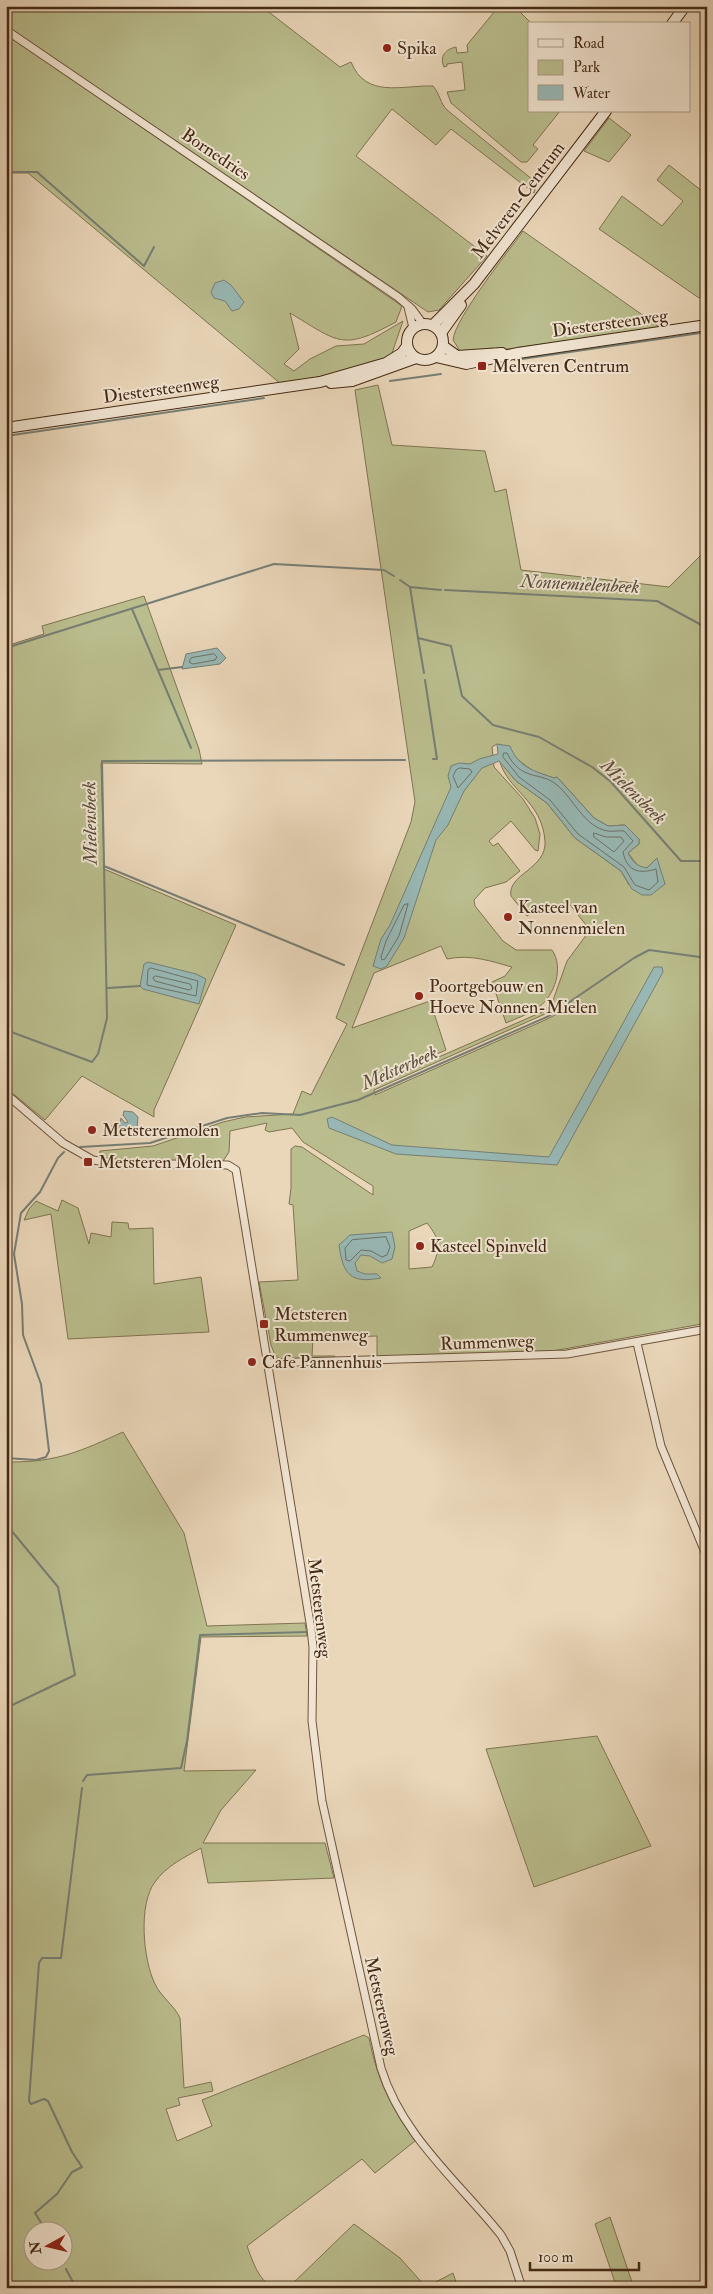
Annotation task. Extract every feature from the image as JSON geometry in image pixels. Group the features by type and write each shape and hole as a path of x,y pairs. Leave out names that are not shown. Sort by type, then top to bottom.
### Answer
{"main road":[{"path":"673,22 685,6"},
{"name":"Melveren-Centrum","path":"427,327 474,284 605,112"},
{"name":"Diestersteenweg","path":"436,357 466,364 518,353 707,325"},
{"path":"427,327 443,346 436,357 424,361 416,358 407,346 407,338 427,327"},
{"name":"Diestersteenweg","path":"6,428 320,382 386,363 402,353 407,346"},
{"name":"Diestersteenweg","path":"443,346 457,356 518,353"},
{"name":"Diestersteenweg","path":"320,382 352,382 416,358"}],"street":[{"name":"Bornedries","path":"6,30 407,305 427,327"},
{"name":"Metsterenweg","path":"6,1094 63,1143 92,1160 112,1163 228,1165 236,1170 264,1338 266,1363 311,1629 313,1647 312,1729 322,1801 380,2068 390,2096 407,2123 501,2235 510,2252 522,2288"},
{"name":"Rummenweg","path":"266,1363 537,1356 582,1352 707,1330"},
{"path":"637,1343 660,1446 707,1557"}],"green space":[{"path":"6,6 261,6 340,67 351,62 358,74 375,86 397,88 433,86 447,110 533,180 536,186 534,193 451,129 436,145 392,109 356,156 487,256 439,310 428,312 6,26"},
{"path":"499,6 514,6 530,22 528,22 528,112 559,112 533,145 538,149 527,162 521,162 451,103 447,92 465,90 462,62 447,64 444,67 443,56 449,49 456,47 457,53 468,52 467,45"},
{"path":"6,34 402,306 396,322 364,337 352,340 331,337 290,313 299,349 284,364 294,371 310,359 336,346 364,344 403,321 391,356 344,372 281,384 28,173 6,173"},
{"path":"609,118 631,135 609,162 584,151"},
{"path":"669,165 707,195 707,289 699,298 599,229 622,196 662,226 683,201 657,180"},
{"path":"523,231 661,328 492,351 492,348 468,352 460,351 453,340 456,330 472,301"},
{"path":"378,385 392,445 485,451 495,492 506,489 521,570 669,587 707,549 707,1323 553,1351 377,1358 377,1336 313,1338 312,1356 335,1356 335,1359 280,1359 275,1355 271,1345 259,1282 298,1280 293,1205 289,1204 291,1149 295,1146 302,1147 373,1195 373,1186 303,1142 292,1128 269,1132 265,1130 267,1123 230,1131 229,1152 223,1161 128,1160 99,1157 100,1151 153,1146 223,1122 245,1117 293,1114 302,1091 311,1095 347,1024 336,1018 411,822 415,802 355,390","holes":["497,744 533,771 554,778 557,777 594,818 608,826 625,825 639,839 639,844 628,853 639,867 647,868 629,885 621,871 575,838 547,803 516,781 499,759 509,780 538,815 545,841 544,850 540,858 515,882 511,888 511,896 527,916 548,902 554,910 567,901 590,930 567,961 552,1003 542,1012 372,1086 372,1083 446,1050 430,1001 352,1028 374,973 441,946 447,959 464,957 512,967 505,976 492,982 506,1023 528,1014 545,1002 556,980 557,964 552,950 516,950 503,941 475,906 474,900 485,888 506,882 520,871 498,843 493,846 489,841 511,821 535,850 538,851 540,834 535,818 523,799 494,767 492,747","554,1010 557,1014 375,1095 374,1090","427,1223 435,1234 438,1249 432,1267 409,1269 409,1231"]},
{"path":"144,596 199,749 202,764 101,763 104,869 236,925 154,1110 154,1117 82,1076 45,1120 6,1088 6,646 44,634 42,626"},
{"path":"62,1200 78,1208 89,1244 91,1233 111,1237 112,1222 128,1223 129,1229 153,1228 154,1284 201,1277 209,1332 68,1339 51,1214 24,1220 29,1209 36,1201 58,1211"},
{"path":"123,1432 184,1533 207,1626 305,1623 307,1636 201,1637 184,1771 256,1770 221,1810 203,1843 325,1843 334,1878 208,1883 201,1848 182,1858 159,1876 150,1892 144,1918 145,1947 151,1974 158,1989 180,2018 184,2088 211,2082 213,2091 178,2098 180,2105 166,2109 177,2141 212,2126 202,2100 364,2035 369,2038 376,2067 392,2105 415,2141 375,2173 362,2159 247,2246 263,2280 273,2288 6,2288 6,1467 11,1462 56,1458 81,1450"},
{"path":"597,1736 651,1846 534,1887 486,1749"},
{"path":"610,2217 634,2288 617,2288 595,2224"},
{"path":"354,2224 400,2258 426,2287 453,2273 458,2288 288,2288"}],"water":[{"path":"224,280 231,285 244,302 239,309 232,311 225,301 214,298 211,292 215,283"},
{"path":"217,648 226,658 220,664 182,669 186,654"},
{"path":"497,744 510,746 517,759 527,767 554,778 557,777 594,818 608,826 625,825 639,839 639,844 628,853 632,859 637,865 647,868 657,858 665,884 651,895 642,895 632,889 621,871 575,838 547,803 516,781 499,761 482,768 464,791 448,825 436,840 404,938 387,966 381,969 373,966 381,939 390,925 451,787 448,776 451,766 459,763 470,764 479,759 498,754"},
{"path":"148,962 196,974 206,979 199,1004 143,989 140,986 144,964"},
{"path":"654,967 662,967 663,972 557,1165 396,1154 329,1128 327,1119 332,1117 392,1145 549,1157"},
{"path":"124,1111 133,1112 138,1117 137,1127 126,1132 110,1129 112,1125 119,1126 121,1118 125,1123 128,1122 123,1115"},
{"path":"392,1232 395,1247 392,1259 382,1263 370,1256 361,1255 355,1263 357,1271 365,1274 377,1274 381,1278 362,1279 350,1275 343,1263 339,1245 350,1235"}],"waterway":[{"path":"6,172 37,172 144,266 154,247"},
{"path":"515,360 707,332"},
{"path":"390,381 441,374"},
{"path":"6,436 264,398"},
{"path":"6,648 274,564 384,570 394,576"},
{"path":"400,580 410,587"},
{"name":"Nonnemielenbeek","path":"418,638 410,587 441,590"},
{"name":"Nonnemielenbeek","path":"445,590 657,601 707,628"},
{"path":"132,609 191,748"},
{"name":"Mielensbeek","path":"424,673 418,638 451,646 462,696 493,725 539,737 592,767 610,781 681,861 707,861"},
{"path":"158,670 182,667"},
{"name":"Mielensbeek","path":"425,680 437,759 433,759"},
{"name":"Mielensbeek","path":"6,1030 92,1062 98,1054 107,1018 102,761 405,760"},
{"path":"104,866 344,965"},
{"name":"Melsterbeek","path":"80,1147 150,1143 227,1118 262,1113 300,1115 358,1100 549,1016 634,958 649,950 707,958"},
{"path":"108,988 140,986"},
{"name":"Melsterbeek","path":"6,1458 36,1460 46,1457 49,1451 41,1384 23,1335 22,1304 14,1254 21,1213 40,1192 58,1158 64,1152"},
{"path":"6,1524 58,1587 75,1675 6,1708"},
{"path":"83,1781 87,1775 181,1768 187,1741 200,1635 308,1632"},
{"path":"41,2222 35,2213 57,2194 72,2172 82,2167 72,2152 48,2101 44,2099 31,2104 29,2101 39,1963 42,1958 61,1958 82,1788"},
{"path":"68,2272 76,2288"}],"place":[{"name":"Spika","path":"387,48"},
{"name":"Melveren Centrum","path":"482,366"},
{"name":"Kasteel van Nonnenmielen","path":"508,917"},
{"name":"Poortgebouw en Hoeve Nonnen-Mielen","path":"419,996"},
{"name":"Metsterenmolen","path":"92,1130"},
{"name":"Metsteren Molen","path":"88,1162"},
{"name":"Kasteel Spinveld","path":"420,1246"},
{"name":"Metsteren Rummenweg","path":"264,1324"},
{"name":"Cafe Pannenhuis","path":"252,1362"}]}
